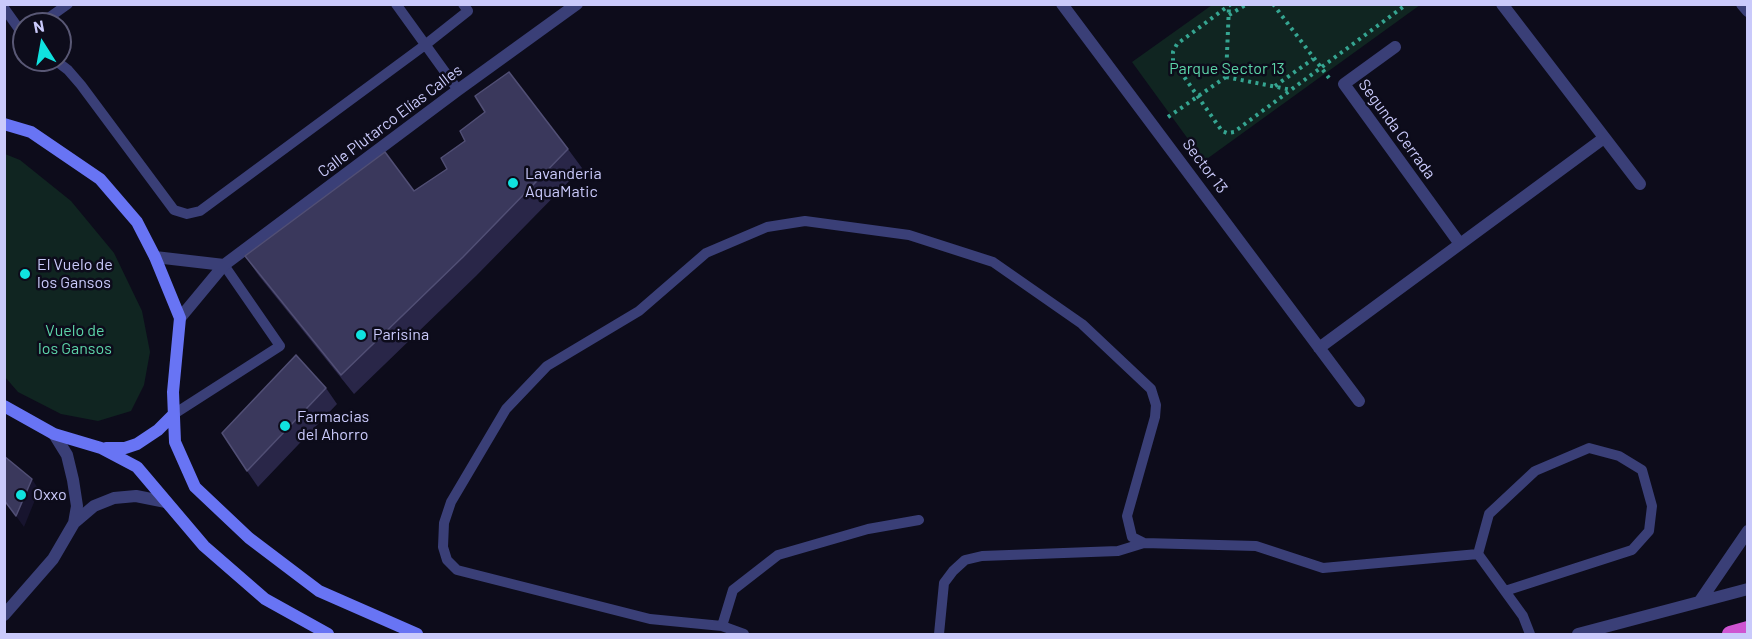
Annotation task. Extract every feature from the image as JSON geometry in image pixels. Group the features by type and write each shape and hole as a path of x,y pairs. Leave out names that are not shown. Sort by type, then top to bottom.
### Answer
{"highway":[{"path":"1730,634 1748,629"}],"main road":[{"path":"4,124 31,132 100,178 136,222 155,257 180,318 173,392 175,442 195,487 249,538 319,591 417,634"},
{"path":"4,406 54,434 102,448 114,449 137,444 158,430 174,414"},
{"path":"102,448 137,467 204,546 265,599 328,634"}],"street":[{"name":"Calle Plutarco Elías Calles","path":"180,318 224,265 577,4"},
{"name":"Sector 13","path":"1062,4 1359,401"},
{"path":"1502,4 1640,184"},
{"path":"1742,4 1748,11"},
{"name":"Segunda Cerrada","path":"1395,47 1344,84 1460,244"},
{"path":"1319,348 1604,138"},
{"path":"155,257 224,265"},
{"path":"54,434 67,455 73,480 76,506 74,523"},
{"path":"4,615 53,559 74,523 94,506 114,498 136,496 166,502"},
{"path":"1700,601 1748,531"},
{"path":"1578,634 1748,589"}],"lane":[{"path":"396,4 458,90"},
{"path":"70,72 174,210 187,214 200,212 468,11 463,4"},
{"path":"744,634 722,626 650,619 457,570 447,560 443,547 444,524 451,502 506,410 547,366 639,311 706,253 766,227 805,220 909,235 993,262 1082,324 1151,389 1156,405 1155,417 1127,516 1132,537 1144,543"},
{"path":"174,414 280,346 224,265"},
{"path":"1478,554 1489,514 1535,471 1589,448 1619,456 1642,470 1652,506 1649,531 1632,550 1505,591"},
{"path":"722,626 733,590 777,555 868,529 919,520"},
{"path":"939,634 944,583 965,560 982,556 1118,551 1144,543 1256,546 1323,568 1478,554"},
{"path":"1478,554 1523,616 1530,634"}],"path":[{"path":"1229,16 1247,4"},
{"path":"1273,4 1332,82 1344,84"},
{"path":"1230,5 1177,44 1173,51 1173,61 1222,130 1227,133 1234,132 1407,4"},
{"path":"1226,77 1230,5"},
{"path":"1275,86 1313,59"},
{"path":"1155,126 1226,77 1292,90"}],"green space":[{"name":"Parque Sector 13","path":"1212,5 1420,5 1204,161 1132,62"},
{"name":"Vuelo de los Gansos","path":"5,154 20,160 71,201 114,253 142,311 150,352 144,385 131,411 98,421 61,414 18,392 5,377"}],"building":[{"path":"509,72 568,149 463,257 341,375 245,256 385,152 414,191 447,169 441,158 465,141 460,131 485,112 475,96"},
{"path":"296,355 326,388 247,471 222,433"},
{"name":"Oxxo","path":"4,456 32,479 16,516 4,500"}],"place":[{"name":"Lavanderia AquaMatic","path":"513,183"},
{"name":"El Vuelo de los Gansos","path":"25,274"},
{"name":"Parisina","path":"361,335"},
{"name":"Farmacias del Ahorro","path":"285,426"},
{"name":"Oxxo","path":"21,495"}]}
